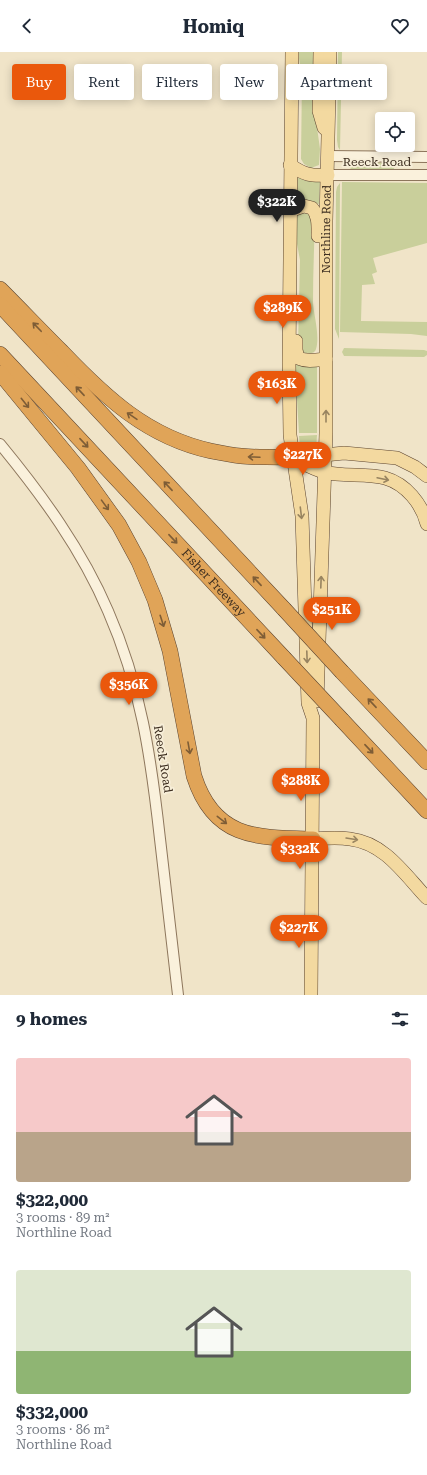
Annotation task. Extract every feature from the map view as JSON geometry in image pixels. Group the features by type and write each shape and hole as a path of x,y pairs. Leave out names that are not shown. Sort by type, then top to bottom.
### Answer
{"highway":[{"path":"0,289 102,393 128,414 144,424 175,440 209,451 241,456 277,456 292,458"},
{"path":"0,305 427,762"},
{"name":"Fisher Freeway","path":"0,354 427,811"},
{"path":"0,373 78,468 119,525 139,562 155,600 176,673 194,776 198,790 205,803 223,822 246,833 274,838 313,838"}],"main road":[{"name":"Northline Road","path":"292,52 289,424 292,458 302,516 308,703 313,718 311,995"},
{"path":"320,52 319,111 328,150"},
{"name":"Northline Road","path":"313,718 317,707 325,455 326,221 330,52"},
{"path":"290,165 304,174 328,175"},
{"path":"290,211 304,206 309,207 317,216 317,301 325,333"},
{"path":"290,246 296,263 296,350 298,358 314,361 326,359"},
{"path":"292,458 344,453 397,458 415,467 427,476"},
{"path":"292,458 324,472 386,478 401,486 416,499 425,516 427,524"},
{"path":"313,838 350,838 372,845 393,860 427,898"}],"street":[{"name":"Reeck Road","path":"328,150 405,157 427,157"},
{"path":"405,157 406,174"},
{"name":"Reeck Road","path":"328,175 427,175"},
{"name":"Reeck Road","path":"0,444 20,468 80,554 108,611 128,663 141,709 149,748 178,995"}],"green space":[{"path":"298,52 316,52 316,64 300,64"},
{"path":"338,52 342,52 342,64 338,64"},
{"path":"302,100 315,100 315,113 320,149 319,165 311,168 304,164 301,159"},
{"path":"337,100 341,100 340,150 337,140"},
{"path":"352,162 392,163 395,167 393,170 352,170 348,166"},
{"path":"297,177 306,181 320,180 319,204 305,200 296,201"},
{"path":"342,182 427,183 427,243 373,258 377,272 372,274 375,284 362,285 361,321 427,322 427,336 411,334 340,332"},
{"path":"340,183 339,339 335,329 336,192"},
{"path":"299,214 309,214 315,222 313,303 317,344 313,353 304,353 300,351 298,346 300,260 295,233 295,218"},
{"path":"344,348 424,350 427,351 427,355 424,357 344,356 342,352"},
{"path":"297,364 305,367 317,366 317,433 299,433 295,367"},
{"path":"317,435 316,450 302,450 300,448 299,436"}]}
